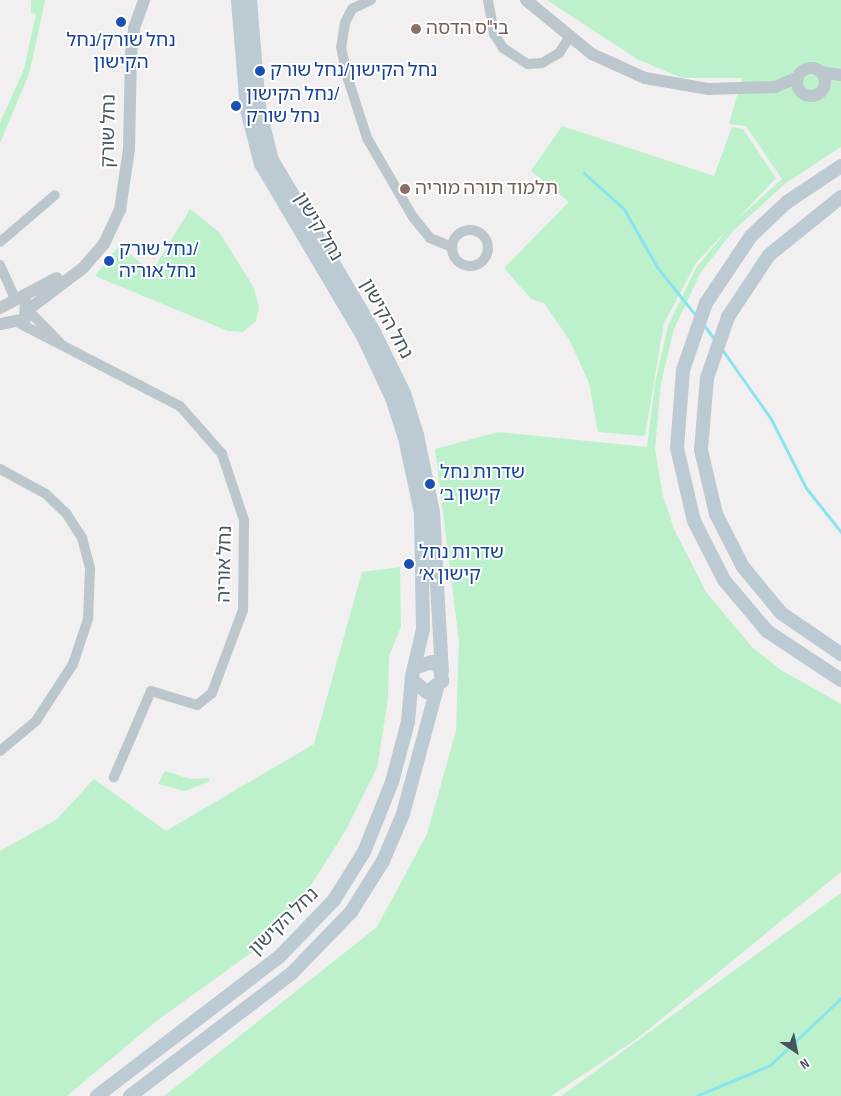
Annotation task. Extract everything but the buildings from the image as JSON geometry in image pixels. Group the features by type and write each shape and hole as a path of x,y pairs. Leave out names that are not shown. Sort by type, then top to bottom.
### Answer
{"main road":[{"name":"נחל קישון","path":"238,0 247,110 261,164 376,362 412,463 421,513 423,582 423,629 413,674"},
{"name":"נחל הקישון","path":"250,0 259,108 272,160 374,332 404,393 417,435 433,507 442,672"},
{"path":"841,166 787,202 751,236 706,303 683,370 677,448 692,513 724,580 767,631 841,680"},
{"path":"841,197 769,255 728,317 707,378 701,450 716,514 743,568 781,613 841,654"},
{"path":"130,1096 292,973 351,912 379,868 403,814 442,672 432,662 413,674 422,691 437,688"},
{"name":"נחל הקישון","path":"97,1096 279,957 334,900 364,852 383,806 406,729 413,674"}],"street":[{"name":"נחל שורק","path":"15,322 93,257 110,233 126,189 131,54 144,0"},
{"path":"371,0 352,9 345,23 342,47 348,79 367,138 413,217 430,238 452,247"},
{"path":"488,0 494,34 503,48 528,64 542,63 559,53 570,38"},
{"path":"526,0 570,38 613,64 676,86 775,87 799,83"},
{"path":"799,83 807,68 841,75"},
{"path":"821,72 824,86"},
{"path":"799,83 812,95 824,86 841,80"},
{"path":"0,242 55,195"},
{"name":"נחל שורק","path":"10,302 93,257"},
{"path":"0,265 10,302 5,315 15,322"},
{"path":"10,302 29,310"},
{"name":"נחל אוריה","path":"29,310 76,353"},
{"path":"0,324 15,322"},
{"name":"נחל אוריה","path":"15,322 158,391 194,418 229,467 244,520 243,610 212,692 196,705 151,691 114,777"},
{"path":"0,469 46,494 66,512 82,538 90,568 88,619 73,664 36,721 0,751"}],"green space":[{"path":"31,0 45,0 29,74 0,143 0,123 24,69 36,14 31,13"},
{"path":"547,0 841,0 841,147 786,183 734,230 701,272 674,329 661,383 655,449 663,496 674,529 706,592 752,647 781,670 841,704 841,872 638,1038 551,1096 164,1096 377,927 427,834 456,731 459,641 435,449 498,432 647,447 655,383 668,326 696,268 732,224 782,179 746,126 729,124 742,78 682,78 637,59"},
{"path":"562,126 714,176 732,127 743,129 776,178 696,263 664,323 645,436 598,432 589,383 570,341 544,303 531,299 504,268 569,202 531,171"},
{"path":"190,209 219,232 253,286 259,307 256,321 243,332 228,331 95,276 119,245 152,272"},
{"path":"400,567 401,627 389,656 388,699 377,768 346,830 306,893 259,947 154,1023 67,1096 0,1096 0,851 57,819 94,779 166,831 314,744 362,572"},
{"path":"165,771 190,779 209,778 210,781 185,791 158,784"},
{"path":"841,893 841,1096 561,1096"}],"waterway":[{"path":"584,173 624,209 657,267 697,317"},
{"path":"703,324 716,341"},
{"path":"721,348 771,419 806,488 841,532"},
{"path":"696,1096 770,1065 841,998"}],"place":[{"name":"נחל שורק/נחל הקישון","path":"121,22"},
{"name":"בי\"ס הדסה","path":"416,29"},
{"name":"נחל הקישון/נחל שורק","path":"260,71"},
{"name":"נחל הקישון/ נחל שורק","path":"236,106"},
{"name":"תלמוד תורה מוריה","path":"405,189"},
{"name":"נחל שורק/ נחל אוריה","path":"109,261"},
{"name":"שדרות נחל קישון ב׳","path":"430,484"},
{"name":"שדרות נחל קישון א׳","path":"409,564"}]}
